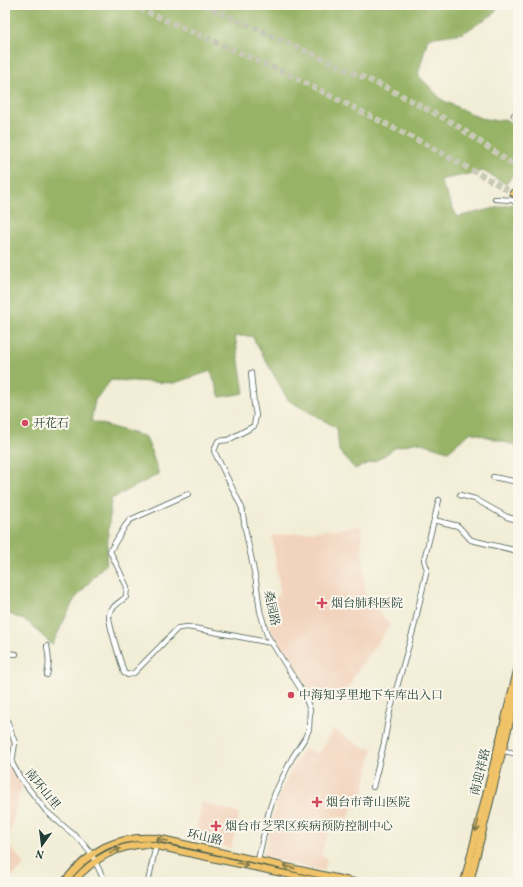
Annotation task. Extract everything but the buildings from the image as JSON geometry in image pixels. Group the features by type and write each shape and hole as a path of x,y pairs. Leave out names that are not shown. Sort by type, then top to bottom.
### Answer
{"main road":[{"name":"南迎祥路","path":"470,882 518,666"},
{"name":"南迎祥路","path":"464,882 499,750 518,689"},
{"name":"环山路","path":"64,882 73,871 92,855 114,842 128,839 157,838 354,882"},
{"name":"环山路","path":"73,882 96,861 116,849 148,844 323,882"}],"street":[{"path":"514,114 518,120"},
{"path":"494,198 512,200 518,204"},
{"name":"桑园路","path":"251,373 256,415 254,426 228,440 218,440 214,451 242,508 256,581 260,611 267,635 305,696 310,710 309,729 292,758 275,793 267,818 258,860"},
{"path":"493,477 518,482"},
{"path":"188,494 130,520 110,551 127,587 126,597 114,607 109,614 110,623 124,673 128,675 134,673 178,628 188,627 272,643"},
{"path":"460,495 475,499 507,517 518,520"},
{"path":"373,787 389,715 416,620 427,569 424,560 439,500"},
{"path":"434,520 458,526 471,540 518,551"},
{"path":"46,646 49,662 47,675"},
{"path":"5,653 16,654"},
{"name":"南环山里","path":"5,715 15,743 12,764 19,776 46,811 81,841 96,861 105,882"},
{"path":"499,750 518,754"},
{"path":"148,882 156,845"}],"shaded area":[{"name":"烟台肺科医院","path":"361,526 365,595 390,625 354,676 345,695 310,692 273,636 268,612 280,591 272,536"},
{"path":"5,729 11,743 9,766 22,783 7,843 24,866 6,882 5,882"},
{"name":"烟台市奇山医院","path":"333,729 364,748 373,748 362,798 353,806 348,818 333,816 321,855 327,859 324,871 262,857 280,793 295,762 304,749 319,754"},
{"name":"烟台市芝罘区疾病预防控制中心","path":"202,803 239,813 231,848 194,839"}],"green space":[{"path":"5,5 497,5 495,13 463,33 428,38 418,75 442,100 480,118 497,121 504,119 510,122 518,132 518,168 506,184 483,171 440,180 457,217 513,204 518,208 518,446 471,432 448,451 418,442 396,447 379,459 355,469 339,451 337,428 288,400 252,336 235,336 244,393 220,397 211,371 174,383 111,380 95,400 91,421 146,437 159,474 111,499 106,563 74,600 52,645 28,622 5,612"}],"tunnel":[{"path":"131,5 288,74 429,146 513,193"},
{"path":"204,5 387,88 453,123 518,168"}],"place":[{"name":"开花石","path":"25,423"},
{"name":"烟台肺科医院","path":"322,603"},
{"name":"中海知孚里地下车库出入口","path":"291,695"},
{"name":"烟台市奇山医院","path":"317,802"},
{"name":"烟台市芝罘区疾病预防控制中心","path":"216,826"}]}
